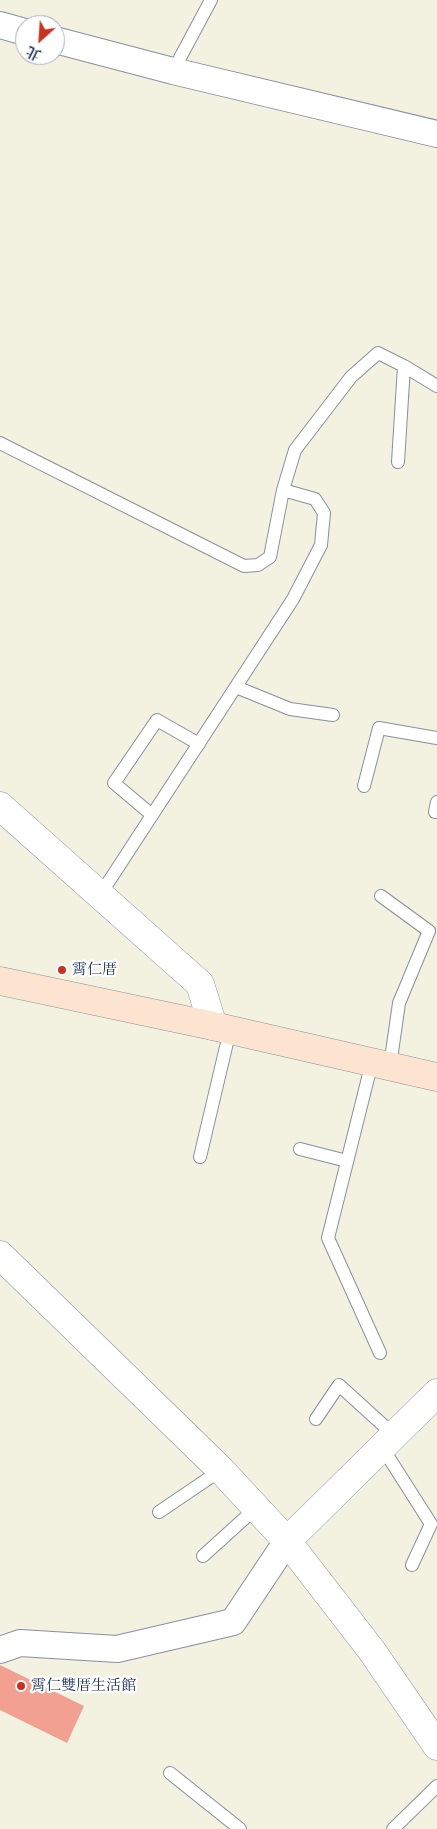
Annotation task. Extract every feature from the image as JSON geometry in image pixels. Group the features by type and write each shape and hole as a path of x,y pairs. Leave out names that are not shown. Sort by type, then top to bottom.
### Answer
{"main road":[{"path":"0,981 222,1028 437,1077"}],"street":[{"path":"0,25 15,29"},
{"path":"65,43 173,71 437,134"},
{"path":"1,808 200,984 222,1028"},
{"path":"0,1255 221,1470 287,1541 372,1651 437,1746"},
{"path":"0,1650 20,1643 117,1649 233,1622 287,1541 437,1393"}],"lane":[{"path":"173,71 211,0"},
{"path":"0,442 244,566 258,565 270,557 283,490 295,450 351,377 378,353 437,386"},
{"path":"398,462 404,366"},
{"path":"100,896 293,599 321,545 324,513 315,499 283,490"},
{"path":"236,687 290,709 333,715"},
{"path":"152,815 114,784 157,720 199,744"},
{"path":"364,786 379,728 437,738"},
{"path":"380,896 429,931 399,1003 381,1064 347,1162 328,1238 380,1353"},
{"path":"200,1156 222,1028"},
{"path":"300,1149 347,1162"},
{"path":"316,1419 339,1385 388,1441 430,1524 412,1565"},
{"path":"159,1512 221,1470"},
{"path":"202,1556 256,1508"},
{"path":"170,1773 240,1829"},
{"path":"393,1829 437,1786"}],"building":[{"name":"霄仁雙厝生活館","path":"0,1665 84,1706 67,1743 0,1710"}],"place":[{"name":"霄仁厝","path":"62,970"},
{"name":"霄仁雙厝生活館","path":"21,1686"}]}
